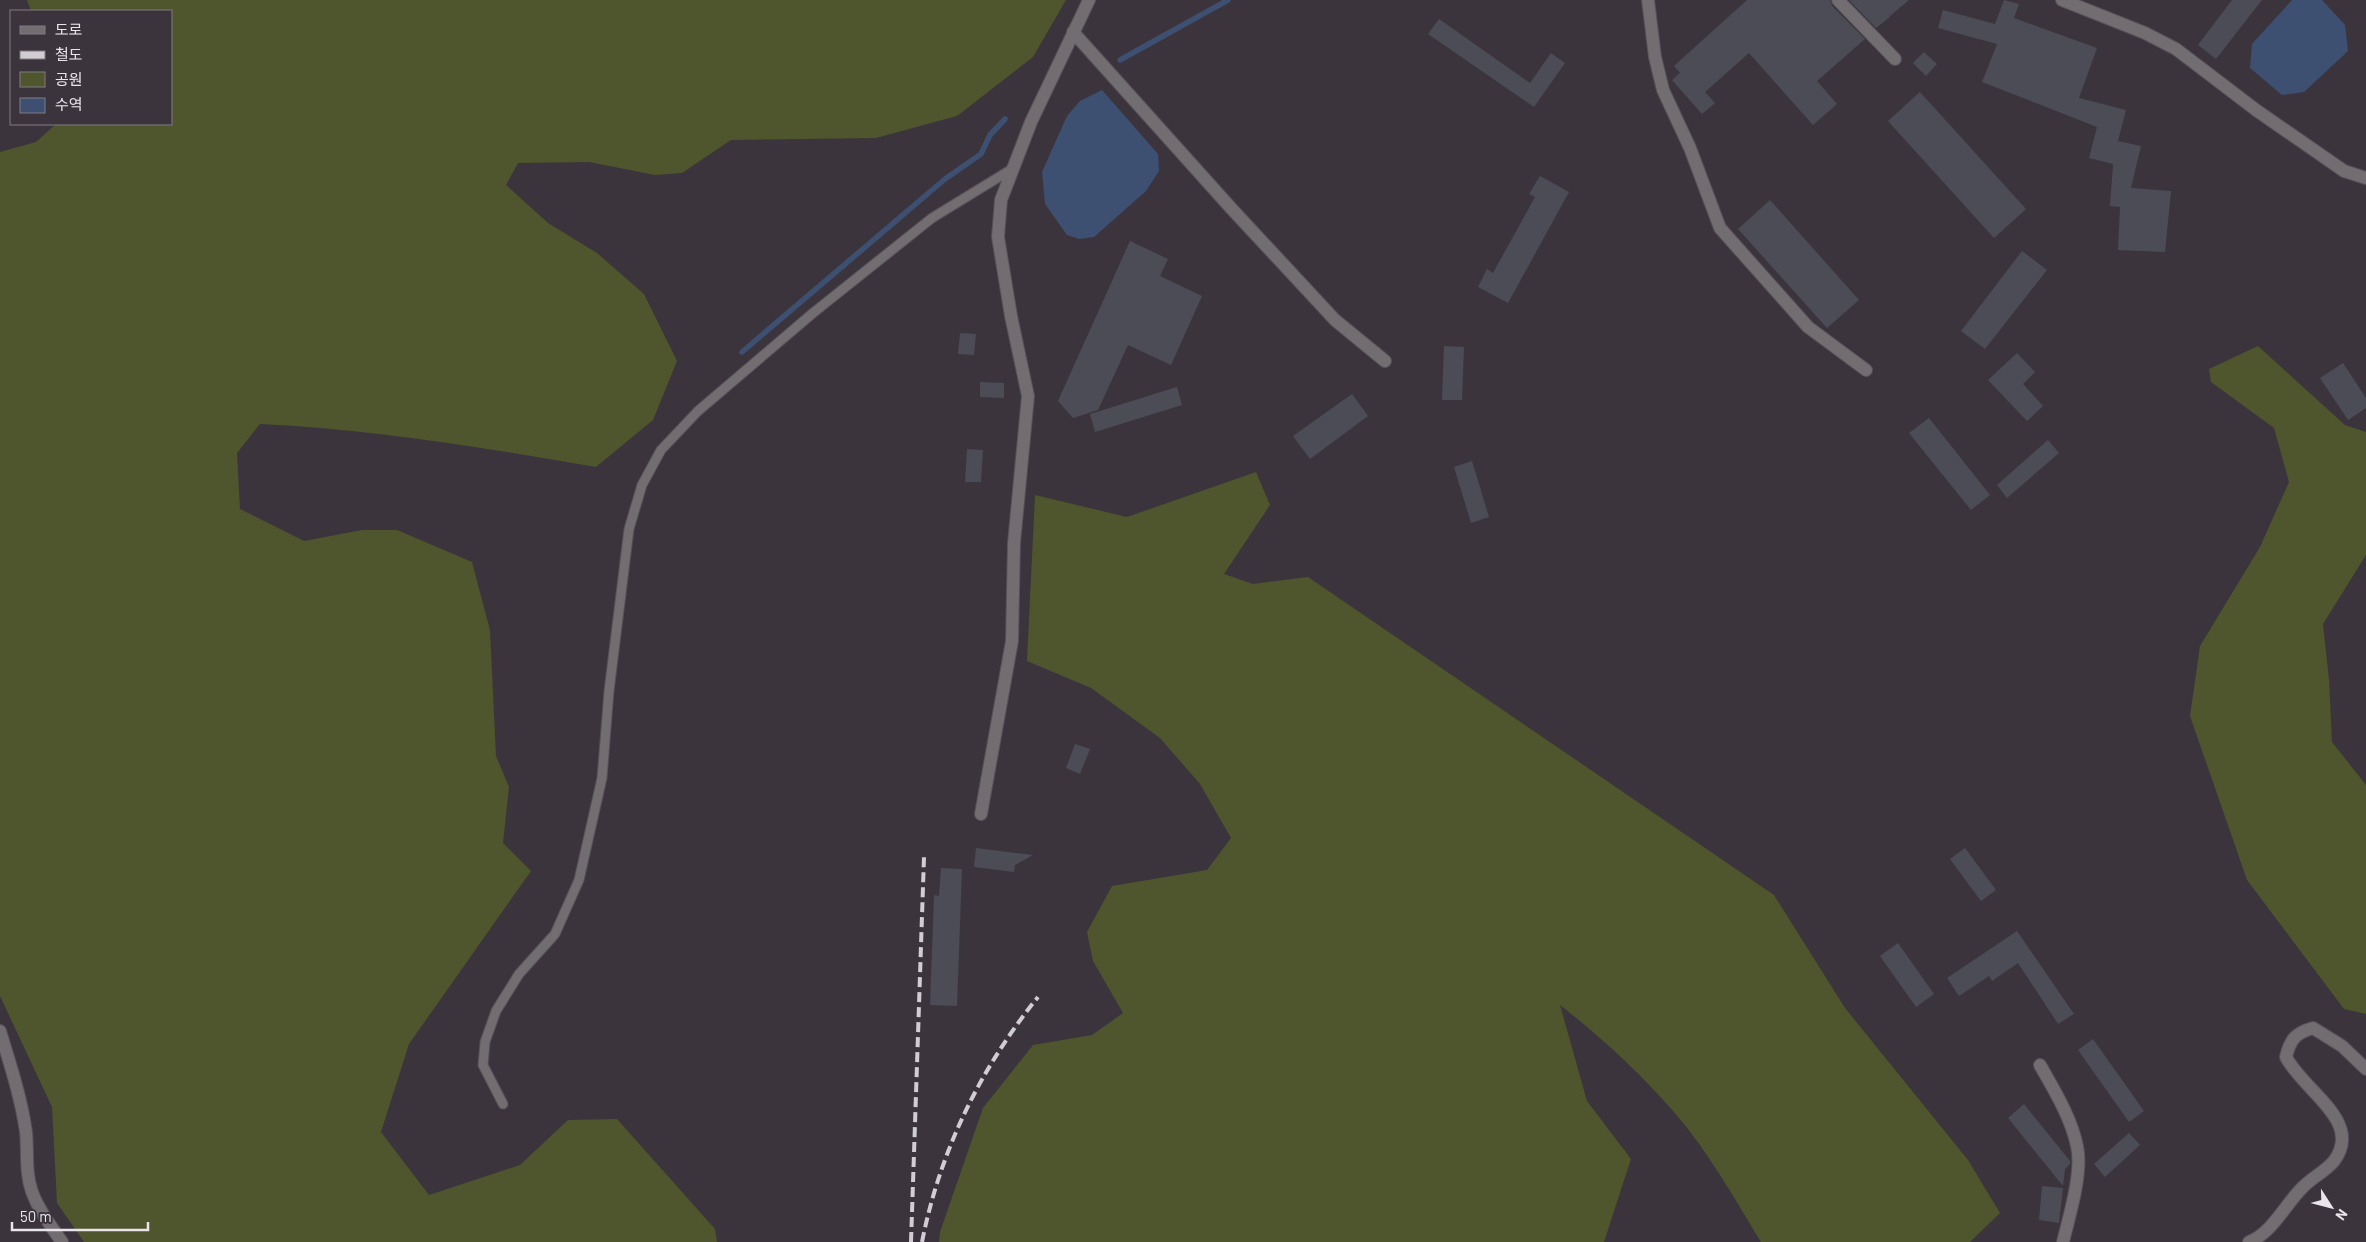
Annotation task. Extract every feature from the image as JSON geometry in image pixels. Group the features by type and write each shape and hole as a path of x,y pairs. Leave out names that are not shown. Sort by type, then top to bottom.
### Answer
{"street":[{"path":"981,814 1012,641 1014,543 1028,396 1011,316 998,237 1001,200 1031,122 1089,0"},
{"path":"1648,0 1655,57 1663,90 1690,148 1720,228 1808,327 1866,370"},
{"path":"1838,0 1894,59"},
{"path":"2062,0 2145,32 2176,49 2256,110 2344,171 2360,178 2366,178"},
{"path":"1074,32 1230,207 1335,320 1385,361"},
{"path":"2249,1242 2256,1240 2281,1215 2302,1188 2332,1163 2339,1154 2344,1139 2340,1124 2326,1105 2292,1070 2286,1058 2292,1038 2300,1031 2313,1028 2342,1046 2366,1069"},
{"path":"0,1031 15,1080 26,1132 26,1166 32,1192 41,1212 62,1242"},
{"path":"2040,1065 2062,1104 2078,1147 2076,1190 2063,1242"}],"lane":[{"path":"503,1104 483,1065 485,1042 496,1011 519,974 555,934 579,880 602,778 609,691 629,529 642,485 662,450 698,410 813,313 932,218 1012,169"}],"green space":[{"path":"27,0 1066,0 1033,57 957,116 876,138 731,140 682,173 655,175 589,162 518,163 506,185 548,223 597,253 644,294 677,361 653,420 596,467 470,446 386,435 260,424 237,453 240,509 304,541 362,530 397,530 472,562 490,630 496,756 509,787 503,843 531,871 409,1044 381,1132 429,1195 520,1165 568,1120 617,1119 715,1229 717,1242 84,1242 57,1203 52,1107 0,996 0,152 36,142 55,125 172,125 172,10 31,10"},
{"path":"2258,346 2345,425 2366,432 2366,555 2323,624 2329,680 2332,742 2366,785 2366,1014 2344,1009 2247,880 2190,716 2200,646 2260,547 2289,482 2274,428 2211,382 2209,369"},
{"path":"1256,472 1270,505 1224,574 1253,584 1308,577 1774,895 1845,1008 1968,1160 2000,1213 1970,1242 1761,1242 1709,1159 1674,1112 1620,1056 1560,1005 1587,1101 1631,1159 1604,1242 939,1242 940,1232 983,1108 1033,1045 1092,1035 1123,1013 1093,961 1087,932 1112,886 1207,870 1231,838 1200,784 1160,738 1091,688 1027,661 1035,495 1127,517"}],"water":[{"path":"2292,0 2322,0 2345,25 2348,51 2304,92 2282,95 2250,68 2252,44"},
{"path":"1102,90 1158,154 1159,171 1146,191 1094,237 1079,239 1067,235 1045,204 1042,172 1067,116 1080,101"}],"building":[{"path":"1747,0 1830,0 1832,6 1865,39 1817,81 1837,104 1813,125 1749,53 1705,92 1715,103 1702,114 1672,80 1680,73 1674,66"},
{"path":"1849,0 1909,0 1890,16 1888,15 1890,17 1876,28"},
{"path":"2004,0 2019,4 2014,18 2097,48 2079,98 2126,110 2118,141 2141,146 2131,188 2171,191 2165,252 2118,250 2120,207 2110,206 2113,164 2089,158 2097,127 1982,82 1997,44 1938,28 1943,10 1995,24"},
{"path":"2232,0 2262,0 2216,59 2198,45"},
{"path":"1439,19 1530,83 1551,53 1565,63 1534,107 1428,34"},
{"path":"1924,52 1937,64 1926,76 1913,63"},
{"path":"1920,92 2026,209 1994,238 1888,121"},
{"path":"1540,176 1569,192 1508,303 1478,287 1487,269 1493,273 1535,197 1529,194"},
{"path":"1770,200 1859,300 1827,328 1738,229"},
{"path":"1130,241 1168,259 1160,276 1202,296 1171,365 1128,345 1098,410 1073,418 1058,401"},
{"path":"2022,251 2047,270 1985,349 1961,331"},
{"path":"960,333 976,334 974,355 958,354"},
{"path":"1444,346 1464,347 1462,400 1442,400"},
{"path":"2017,353 2035,372 2023,384 2043,406 2027,421 1988,380"},
{"path":"2343,363 2366,398 2366,408 2348,420 2320,378"},
{"path":"980,382 1004,383 1004,398 980,397"},
{"path":"1177,387 1182,405 1095,432 1090,414"},
{"path":"1352,394 1368,416 1310,459 1293,436"},
{"path":"1929,418 1990,495 1971,510 1909,433"},
{"path":"2048,440 2059,453 2007,498 1997,485"},
{"path":"967,449 983,450 981,482 965,482"},
{"path":"1472,461 1489,517 1471,523 1454,467"},
{"path":"1075,744 1090,749 1080,774 1066,768"},
{"path":"976,848 1033,855 1015,865 1014,872 974,867"},
{"path":"1965,848 1996,890 1981,901 1950,859"},
{"path":"941,868 962,869 957,1006 930,1005 934,895 939,896"},
{"path":"2017,931 2074,1014 2058,1024 2018,963 1992,981 1989,976 1959,996 1947,978"},
{"path":"1898,943 1934,994 1916,1007 1880,956"},
{"path":"2093,1039 2144,1111 2129,1122 2078,1050"},
{"path":"2024,1104 2070,1161 2070,1164 2065,1169 2063,1186 2008,1118"},
{"path":"2129,1133 2140,1145 2105,1177 2094,1164"},
{"path":"2042,1186 2063,1188 2059,1223 2039,1220"}],"waterway":[{"path":"1120,60 1228,0"},
{"path":"742,352 945,179 981,154 990,135 1005,119"}],"railway":[{"path":"911,1242 924,857"},
{"path":"922,1242 940,1175 951,1143 965,1112 998,1053 1038,997"}]}
